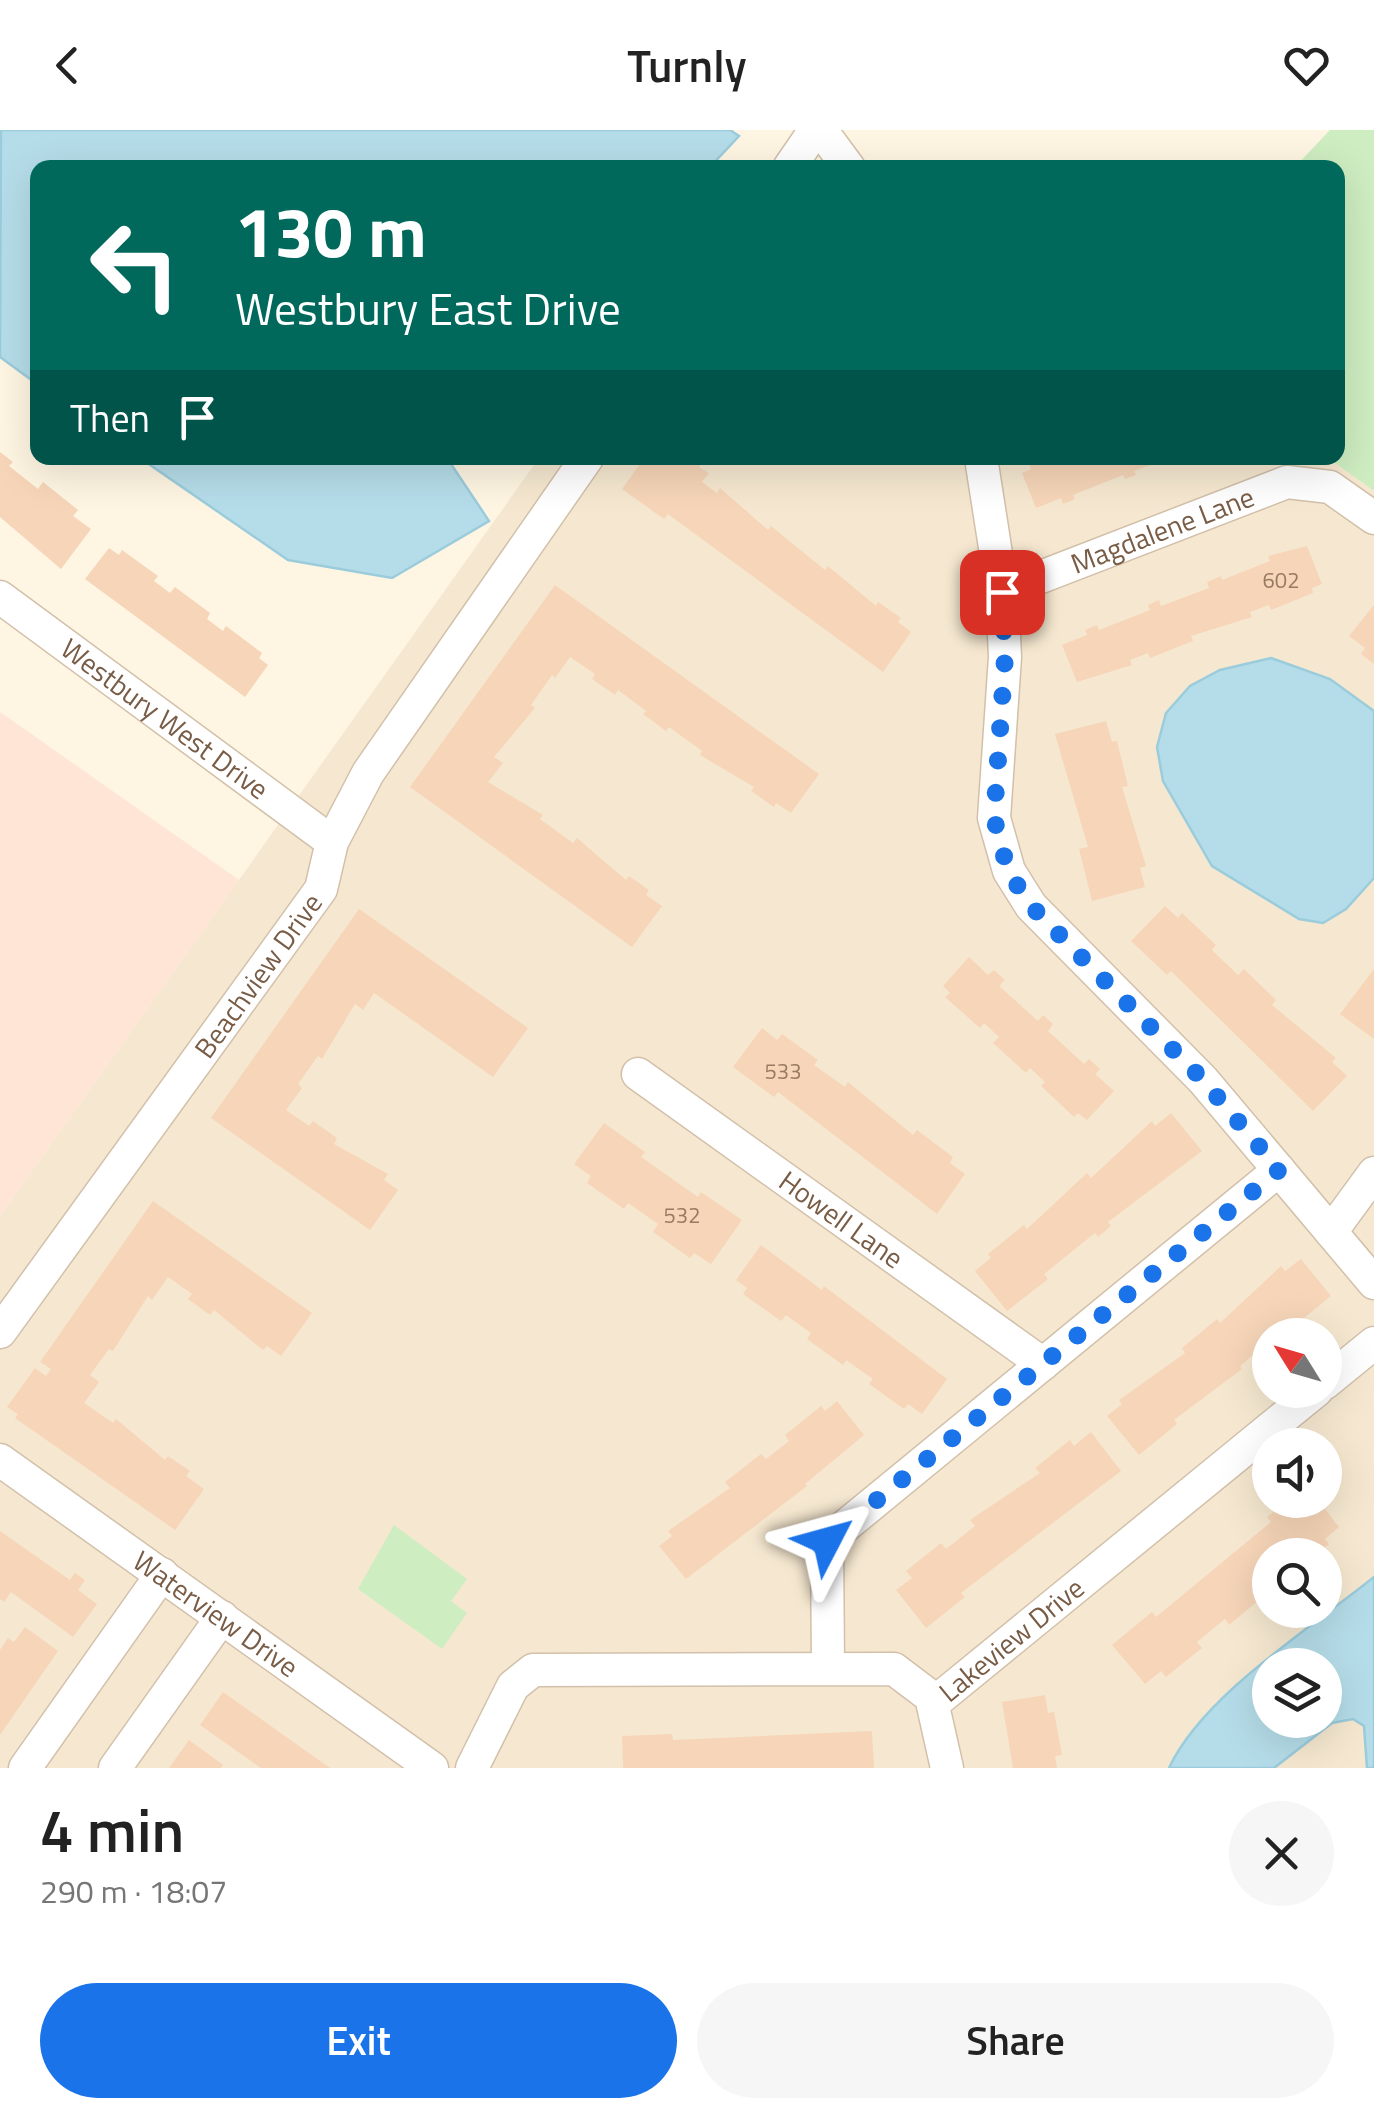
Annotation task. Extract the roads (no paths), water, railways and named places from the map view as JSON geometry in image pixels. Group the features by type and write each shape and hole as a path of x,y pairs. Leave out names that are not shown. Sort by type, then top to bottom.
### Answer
{"street":[{"path":"795,160 818,130 843,160"},
{"name":"Beachview Drive","path":"0,1332 321,889 332,842 368,773 582,465"},
{"path":"983,465 1002,592 1005,657 994,818 1008,871 1031,906 1203,1080 1374,1283"},
{"name":"Magdalene Lane","path":"1002,592 1287,482 1330,487 1374,518"},
{"name":"Westbury West Drive","path":"0,596 332,842"},
{"name":"Howell Lane","path":"638,1074 1043,1364"},
{"path":"828,1666 827,1541 1279,1170"},
{"path":"1331,1232 1374,1174"},
{"path":"1342,1369 1374,1343"},
{"name":"Lakeview Drive","path":"472,1768 513,1686 533,1670 828,1666 894,1669 920,1685 934,1703 1295,1408"},
{"name":"Waterview Drive","path":"0,1460 432,1768"},
{"path":"25,1768 162,1574"},
{"path":"116,1768 222,1617"},
{"path":"934,1703 947,1768"}],"water":[{"path":"1,130 730,130 739,136 716,160 30,160 30,379 0,357"},
{"path":"150,465 452,465 489,521 392,578 288,560"},
{"path":"1271,658 1330,679 1374,711 1374,878 1346,909 1323,923 1299,919 1212,866 1163,781 1157,747 1166,713 1190,686 1220,670"},
{"path":"1374,1577 1374,1768 1367,1768 1364,1726 1353,1719 1342,1721 1342,1648 1281,1648 1307,1628 1342,1628 1342,1601"},
{"path":"1252,1672 1252,1738 1313,1738 1274,1768 1169,1768 1185,1741"}]}
